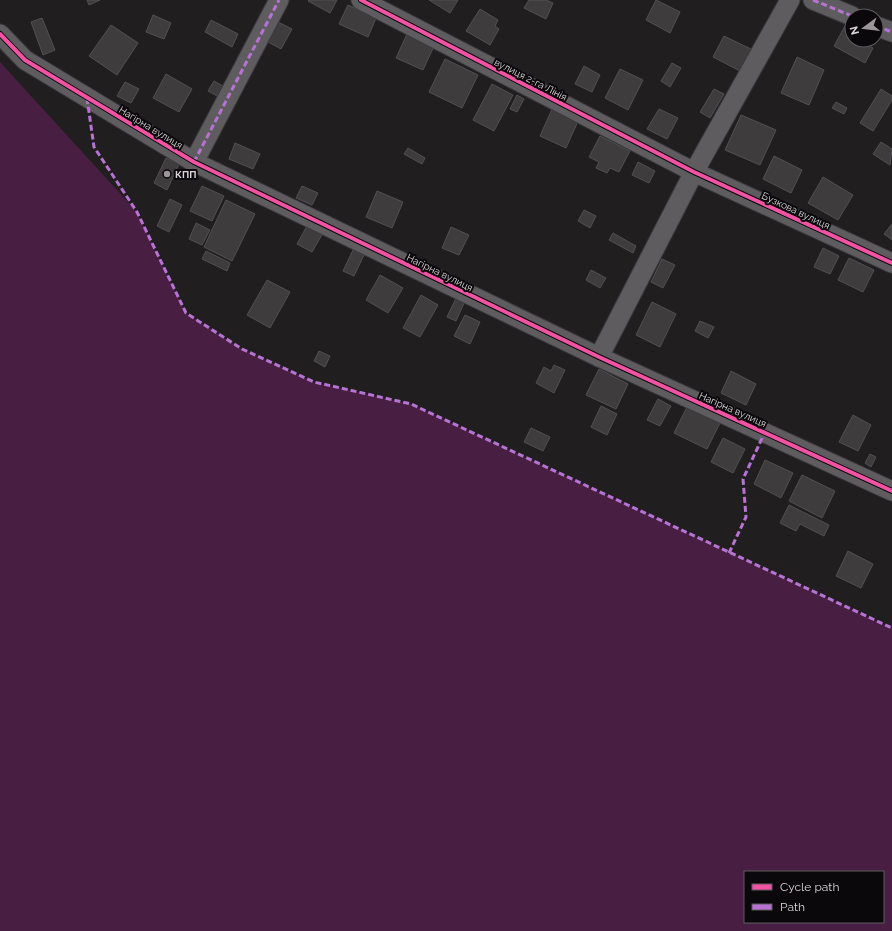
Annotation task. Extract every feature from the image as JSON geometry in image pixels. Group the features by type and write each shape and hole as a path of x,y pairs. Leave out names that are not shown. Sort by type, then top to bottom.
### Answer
{"street":[{"path":"194,162 279,0"},
{"name":"вулиця 2-га Лінія","path":"362,0 694,172"},
{"path":"599,357 694,172 790,0"},
{"path":"813,0 844,13"},
{"name":"Нагірна вулиця","path":"0,34 25,60 194,162 599,357 892,491"},
{"name":"Бузкова вулиця","path":"694,172 892,263"}],"shaded area":[{"path":"0,62 137,212 186,313 242,349 314,382 411,404 892,628 892,931 0,931"}],"building":[{"path":"87,0 100,0 89,5"},
{"path":"337,0 330,13 308,1"},
{"path":"429,0 458,0 450,13"},
{"path":"529,0 546,0 553,3 546,19 524,8"},
{"path":"656,0 680,12 670,33 646,20"},
{"path":"348,5 376,18 368,37 339,24"},
{"path":"480,9 498,20 495,26 499,29 490,45 466,31"},
{"path":"153,15 171,23 164,39 146,32"},
{"path":"42,18 55,50 43,55 31,22"},
{"path":"211,20 238,34 232,47 205,32"},
{"path":"276,21 292,29 281,49 266,41"},
{"path":"111,25 138,43 117,75 89,56"},
{"path":"844,28 844,48 873,48 865,63 834,46"},
{"path":"408,32 435,44 423,70 396,58"},
{"path":"724,36 753,50 742,72 713,57"},
{"path":"797,57 824,70 809,105 781,93"},
{"path":"445,59 478,75 462,108 429,92"},
{"path":"672,63 681,68 670,87 661,81"},
{"path":"584,66 600,75 592,92 575,84"},
{"path":"620,69 643,80 628,110 605,98"},
{"path":"166,74 192,89 179,112 153,98"},
{"path":"214,81 223,86 217,96 208,91"},
{"path":"125,82 139,89 131,103 117,96"},
{"path":"492,84 513,95 494,131 473,120"},
{"path":"714,89 724,94 710,118 700,112"},
{"path":"881,89 892,96 892,100 873,131 860,123"},
{"path":"517,95 524,99 517,112 510,109"},
{"path":"836,102 847,108 844,114 832,108"},
{"path":"553,107 579,119 566,148 540,136"},
{"path":"659,109 678,118 667,139 647,129"},
{"path":"741,115 776,130 760,165 725,150"},
{"path":"600,136 630,151 619,172 610,168 607,173 596,168 599,162 589,157"},
{"path":"881,142 892,149 890,165 873,154"},
{"path":"235,143 260,154 253,169 229,159"},
{"path":"408,148 425,158 422,164 404,154"},
{"path":"774,156 802,170 791,193 763,179"},
{"name":"КПП","path":"166,158 179,164 167,190 154,183"},
{"path":"638,162 655,171 649,183 632,175"},
{"path":"823,177 853,195 838,220 808,203"},
{"path":"202,186 224,196 212,221 190,211"},
{"path":"302,186 318,193 312,205 296,198"},
{"path":"377,191 403,202 392,228 366,217"},
{"path":"170,199 182,205 169,232 157,226"},
{"path":"226,200 255,214 232,261 204,247"},
{"path":"584,210 596,216 590,228 578,221"},
{"path":"196,223 210,230 202,245 189,239"},
{"path":"308,224 323,233 312,252 297,244"},
{"path":"892,224 892,240 884,234"},
{"path":"451,227 469,235 459,255 442,248"},
{"path":"613,233 636,246 633,253 609,240"},
{"path":"823,248 839,256 830,274 814,267"},
{"path":"353,250 364,255 354,276 343,271"},
{"path":"206,251 230,263 227,271 202,259"},
{"path":"849,258 874,270 863,292 838,280"},
{"path":"662,259 675,265 663,288 651,282"},
{"path":"591,270 606,278 600,288 586,280"},
{"path":"380,275 403,288 388,313 366,300"},
{"path":"267,280 290,292 270,328 247,315"},
{"path":"421,295 438,305 420,337 403,328"},
{"path":"457,296 465,301 456,321 447,317"},
{"path":"652,302 676,314 660,347 636,335"},
{"path":"465,315 480,322 470,344 454,336"},
{"path":"700,321 714,327 708,338 695,331"},
{"path":"319,351 330,356 325,367 314,361"},
{"path":"554,365 565,370 554,393 536,383 544,367 551,371"},
{"path":"599,369 628,384 616,409 586,395"},
{"path":"731,371 756,384 746,405 721,393"},
{"path":"658,399 671,406 660,426 647,420"},
{"path":"688,405 721,421 707,449 674,433"},
{"path":"601,406 617,414 607,435 591,427"},
{"path":"853,415 871,425 858,451 839,442"},
{"path":"531,428 550,437 543,451 524,442"},
{"path":"723,438 745,449 733,473 711,462"},
{"path":"870,454 876,457 871,467 865,463"},
{"path":"765,460 793,473 781,498 754,484"},
{"path":"802,475 835,491 822,518 789,501"},
{"path":"789,505 829,525 824,536 800,524 796,531 780,523"},
{"path":"848,551 873,564 861,588 836,576"}],"marked path":[{"path":"194,162 279,0"},
{"path":"813,0 844,13"},
{"path":"884,29 892,32"},
{"path":"87,98 94,147 137,212 186,313 242,349 314,382 411,404 892,628"},
{"path":"729,553 746,517 743,479 765,432"}],"cycle path":[{"path":"361,0 694,172 892,263"},
{"path":"0,34 25,60 194,162 599,357 892,491"}],"place":[{"name":"КПП","path":"167,174"}]}
